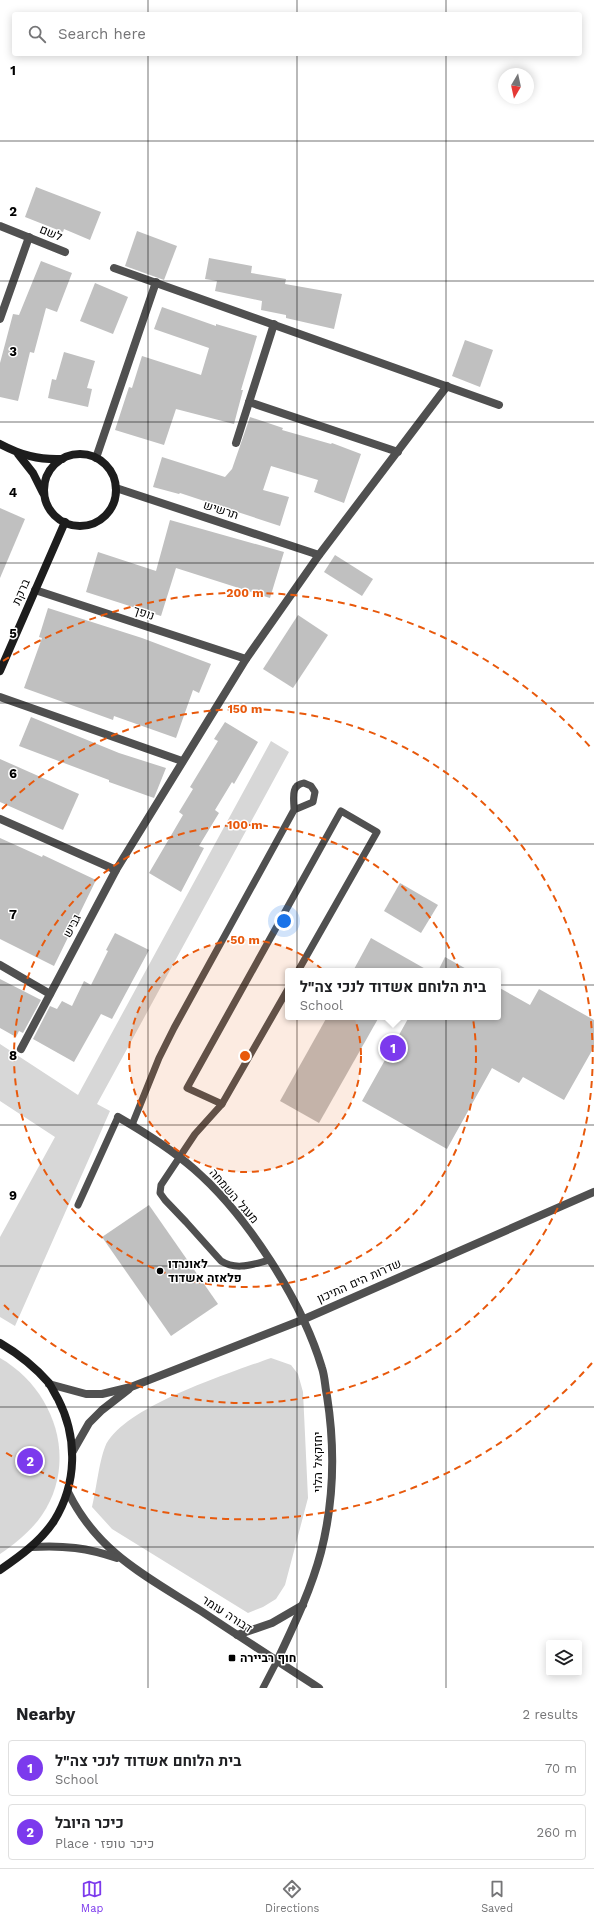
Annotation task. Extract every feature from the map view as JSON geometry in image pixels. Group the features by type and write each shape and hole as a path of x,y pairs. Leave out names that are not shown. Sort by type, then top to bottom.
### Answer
{"street":[{"name":"לשם","path":"0,226 65,252"},
{"name":"לשם","path":"0,319 29,237"},
{"path":"114,268 499,405"},
{"path":"96,458 156,282"},
{"path":"236,443 274,324"},
{"path":"0,697 182,761 272,620 319,555 447,386"},
{"path":"249,402 398,452"},
{"path":"0,444 18,454 46,460 62,459 73,455 85,454 96,458 110,470 116,488 112,506 100,520 89,525 77,525 65,522 56,516 49,508 33,473 18,454"},
{"path":"45,498 44,487 47,476 53,466 62,459"},
{"name":"תרשיש","path":"116,488 319,555"},
{"name":"ברקת","path":"0,671 65,522"},
{"name":"נופך","path":"35,590 246,659"},
{"name":"גביש","path":"21,1049 116,870 182,761"},
{"path":"0,819 116,870"},
{"path":"0,965 50,994"},
{"name":"מעגל השמחה","path":"118,1117 178,1157 194,1170 224,1200 270,1260 302,1320"},
{"name":"שדרות הים התיכון","path":"50,1384 86,1394 102,1394 131,1387 302,1320 594,1192"},
{"name":"יחזקאל הלוי","path":"277,1661 303,1605 316,1570 327,1519 331,1488 332,1455 329,1413 322,1370 309,1333 302,1320"},
{"path":"0,1342 20,1355 50,1384 65,1414 73,1451 68,1492 54,1521 32,1547 0,1570"},
{"name":"שדרות הים התיכון","path":"73,1451 90,1423 102,1410 131,1387"},
{"name":"דבורה עומר","path":"68,1492 81,1517 93,1533 122,1560 318,1688"},
{"name":"דבורה עומר","path":"32,1547 78,1547 98,1551 122,1560"},
{"path":"237,1635 272,1623 303,1605"}],"lane":[{"path":"132,1125 157,1064 174,1028 294,810"},
{"path":"222,1104 187,1088 341,811 377,832 300,968"},
{"path":"270,1260 238,1267 229,1266 221,1261 160,1193 161,1185 178,1157 195,1134 222,1104 285,994"},
{"path":"78,1205 118,1117"},
{"path":"264,1688 277,1661"}],"shaded area":[{"path":"271,741 289,752 97,1104 110,1111 15,1326 0,1317 0,1237 55,1137 0,1101 0,1044 78,1095"},
{"path":"0,1358 19,1371 35,1388 47,1407 55,1428 59,1449 59,1472 53,1494 42,1515 23,1536 0,1554"},
{"path":"271,1358 291,1365 298,1374 303,1392 308,1498 285,1585 276,1599 263,1607 248,1613 112,1529 92,1507 103,1453 105,1447 115,1432 132,1418 179,1393"}],"building":[{"path":"36,187 101,212 90,240 64,229 63,232 25,217"},
{"path":"137,231 177,246 164,280 125,266"},
{"path":"209,258 252,266 251,273 286,279 285,284 342,294 334,329 286,318 286,315 261,310 262,301 215,291 217,281 205,279"},
{"path":"41,261 72,273 57,312 46,308 34,353 30,352 18,401 0,397 0,363 13,314 19,315"},
{"path":"95,283 128,297 113,334 80,321"},
{"path":"162,307 216,326 216,324 257,336 241,390 243,390 234,424 176,409 164,445 115,430 129,387 132,388 142,356 201,375 209,348 154,329"},
{"path":"465,340 493,350 480,387 452,376"},
{"path":"64,352 95,361 87,388 92,389 88,407 48,398 52,379 56,380"},
{"path":"250,417 283,428 282,430 331,444 332,443 361,454 344,503 314,492 318,480 271,466 263,490 289,497 280,526 180,493 153,487 162,457 225,477 232,469"},
{"path":"0,508 25,519 0,578"},
{"path":"170,520 284,552 270,598 176,568 161,616 86,592 98,552 156,571"},
{"path":"335,555 373,579 362,596 324,572"},
{"path":"48,608 142,638 211,664 199,693 193,690 176,738 114,716 113,720 24,688 42,638 39,637"},
{"path":"298,615 328,635 293,688 263,669"},
{"path":"31,717 119,753 166,768 154,798 109,782 109,780 19,746"},
{"path":"225,722 258,742 234,784 232,782 215,810 219,813 199,846 204,848 181,892 149,873 183,815 179,812 193,789 190,787 218,741 214,739"},
{"path":"0,759 79,794 63,830 0,802"},
{"path":"0,838 42,857 43,855 96,880 54,966 0,939"},
{"path":"400,883 438,905 421,933 384,911"},
{"path":"115,933 149,950 112,1019 101,1014 74,1062 33,1039 50,1006 57,1009 62,1001 72,1006 84,981 91,985"},
{"path":"371,938 424,968 355,968"},
{"path":"445,957 465,968 440,968"},
{"path":"0,979 41,1000 23,1033 19,1031 16,1037 0,1028"},
{"path":"501,989 530,1005 539,989 594,1020 594,1047 564,1100 523,1077 519,1083 492,1068 447,1149 362,1101 407,1020 501,1020"},
{"path":"325,1020 377,1020 319,1123 280,1101"},
{"name":"לאונרדו פלאזה אשדוד","path":"149,1205 218,1304 171,1336 102,1237"}],"place":[{"name":"בית הלוחם אשדוד לנכי צה\"ל","path":"393,1048"},
{"name":"לאונרדו פלאזה אשדוד","path":"160,1271"},
{"name":"כיכר היובל","path":"30,1461"},
{"name":"חוף רביירה","path":"232,1658"}]}
